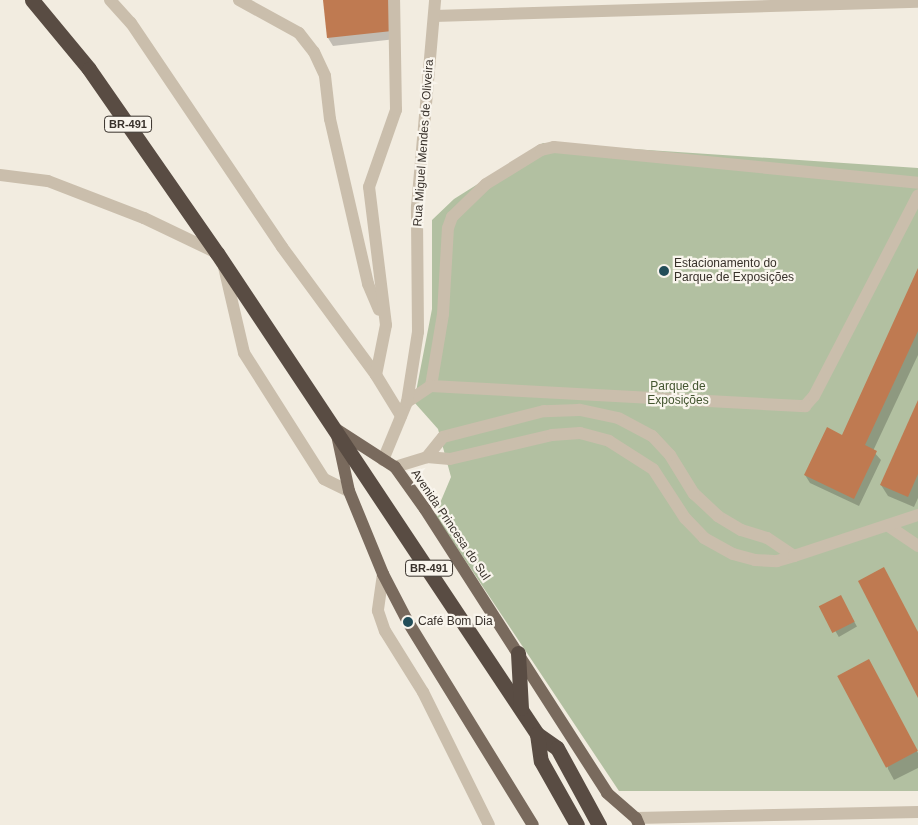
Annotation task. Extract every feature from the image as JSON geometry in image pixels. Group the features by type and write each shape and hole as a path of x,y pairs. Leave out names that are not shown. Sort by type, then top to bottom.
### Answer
{"highway":[{"name":"BR-491","path":"32,0 89,69 220,258 537,734 557,748 599,825"},
{"path":"518,653 521,709"},
{"name":"BR-491","path":"537,734 541,761 576,825"}],"main road":[{"name":"Avenida Princesa do Sul","path":"335,428 394,467 518,653 607,793 637,822"},
{"path":"335,428 349,491 383,574 408,622 534,825"}],"street":[{"path":"110,0 131,23 282,247 376,375 401,416"},
{"path":"239,0 299,33 314,52 325,76 330,120 368,284 386,325"},
{"path":"376,375 386,325 369,188 396,110 394,0"},
{"name":"Rua Miguel Mendes de Oliveira","path":"383,460 407,402 418,332 418,207 435,0"},
{"path":"434,16 918,2"},
{"path":"431,386 443,314 448,228 452,217 486,184 541,150 554,147 918,183"},
{"path":"0,176 48,182 144,218 220,258 244,353 324,479 349,491"},
{"path":"407,402 431,386 804,406 814,396 918,195"},
{"path":"427,457 443,437 544,411 578,410 618,418 652,436 670,455 694,494 718,516 741,530 767,538 794,556"},
{"path":"394,467 427,457 450,459 552,434 580,433 609,441 653,469 685,518 704,538 733,554 755,560 777,561 890,527 918,515"},
{"path":"653,469 670,455"},
{"path":"890,527 918,546"},
{"path":"383,574 378,611 385,631 423,692 489,825"},
{"path":"637,822 918,812"}],"green space":[{"name":"Parque de Exposições","path":"543,143 918,168 918,791 619,791 435,515 451,477 438,429 414,402 432,309 432,220 454,199"}],"building":[{"path":"323,0 389,0 392,31 327,38"},
{"path":"918,268 918,331 865,445 877,451 854,499 804,475 827,427 842,435"},
{"path":"918,400 918,474 908,497 880,485"},
{"path":"884,567 918,632 918,698 858,581"},
{"path":"841,595 855,622 832,633 819,606"},
{"path":"869,659 918,751 886,768 837,676"}],"place":[{"name":"Estacionamento do Parque de Exposições","path":"664,271"},
{"name":"Café Bom Dia","path":"408,622"}]}
